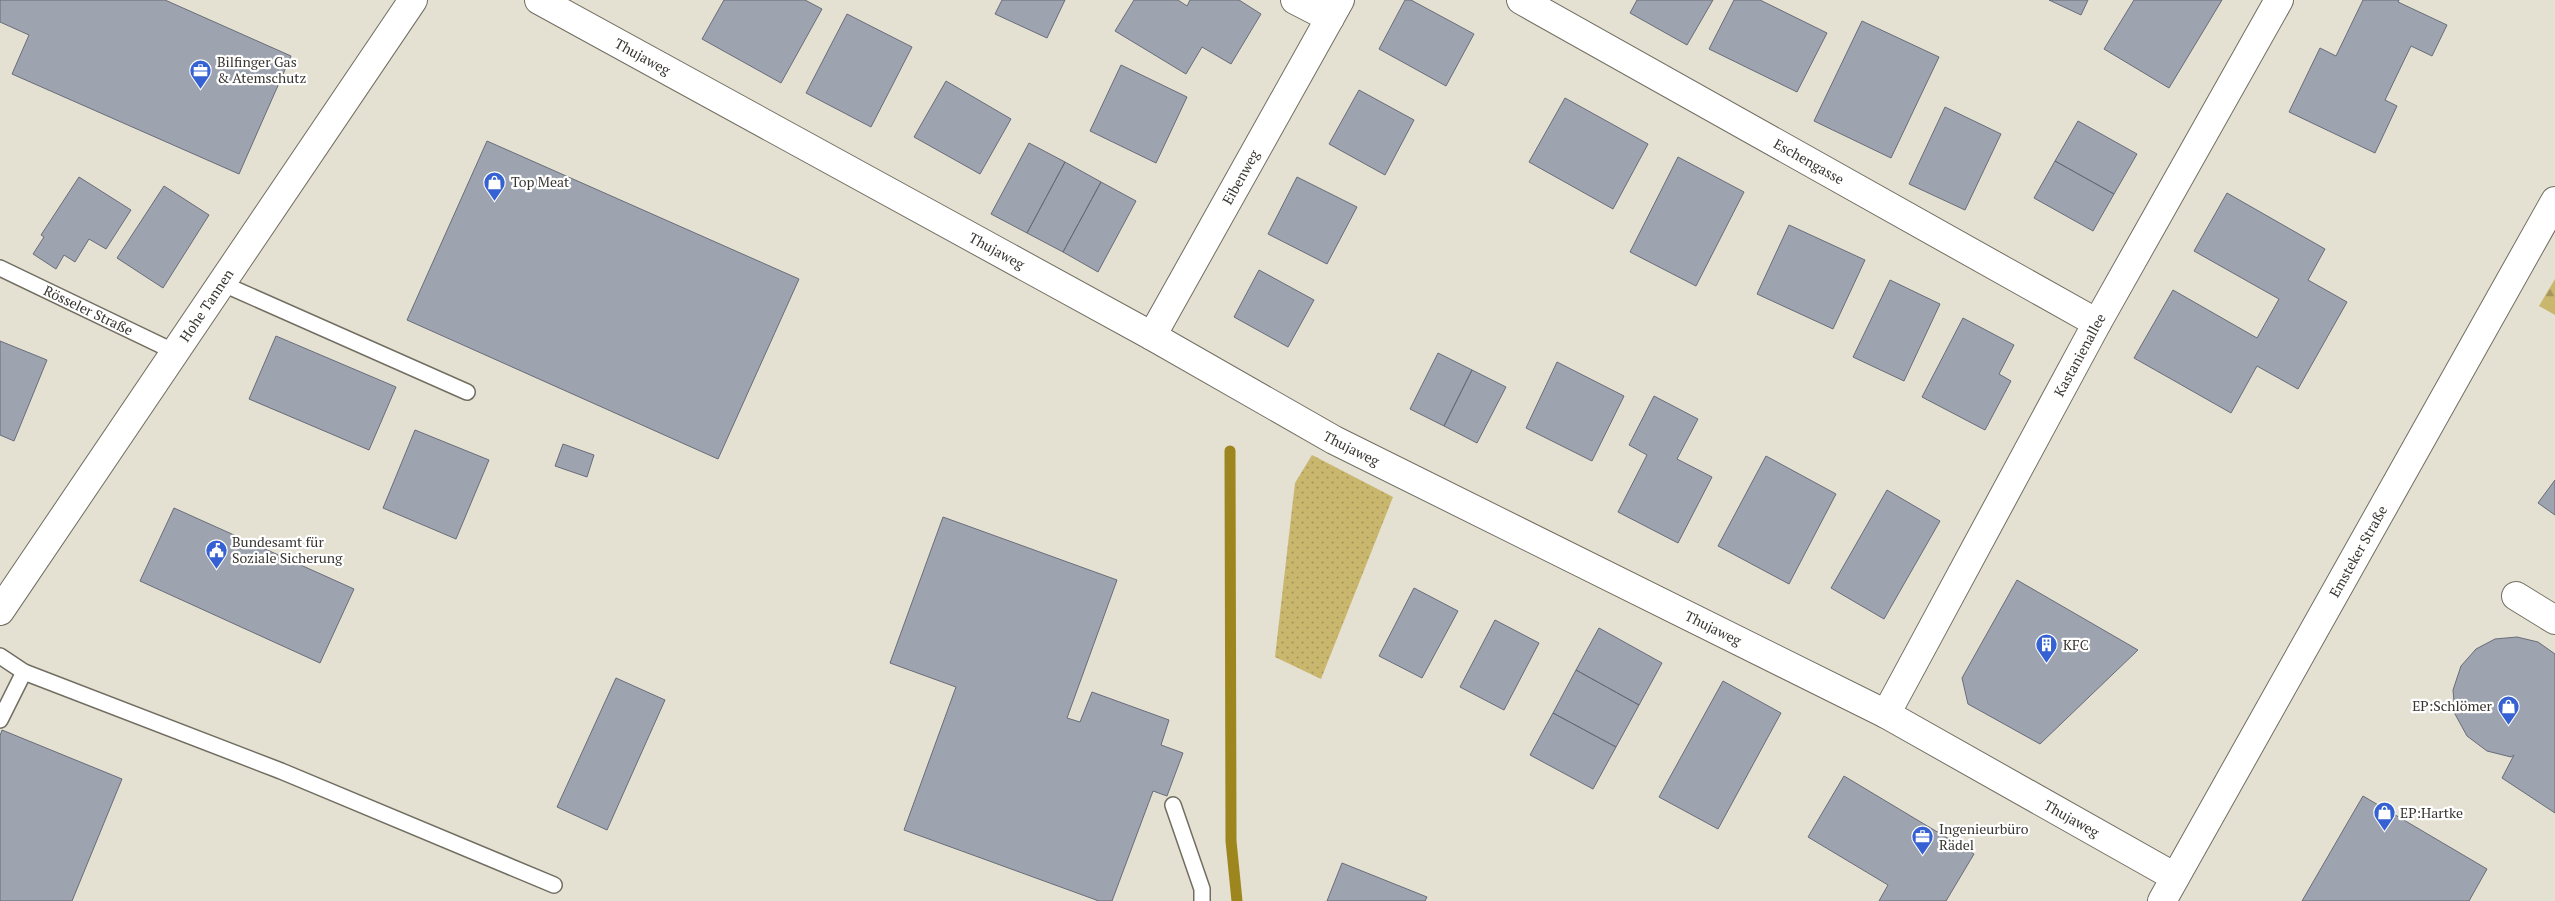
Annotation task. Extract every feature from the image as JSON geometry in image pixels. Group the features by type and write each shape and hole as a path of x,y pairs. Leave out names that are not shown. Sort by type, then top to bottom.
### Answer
{"street":[{"name":"Hohe Tannen","path":"0,611 413,0"},
{"name":"Thujaweg","path":"539,0 1152,336 1334,440 1886,714 2174,877"},
{"name":"Eibenweg","path":"1152,336 1335,9 1295,0"},
{"name":"Eschengasse","path":"1521,0 2097,323"},
{"name":"Kastanienallee","path":"1886,714 2097,323 2278,0"},
{"name":"Emsteker Straße","path":"2162,901 2555,201"},
{"path":"2516,596 2555,620"}],"lane":[{"name":"Rösseler Straße","path":"0,268 175,352"},
{"path":"221,283 467,392"},
{"path":"0,656 24,672 281,771 554,885"},
{"path":"0,720 24,672"},
{"path":"1173,805 1202,890 1202,901"}],"green space":[{"path":"2555,279 2555,315 2539,306"},
{"path":"1312,455 1393,497 1321,679 1275,657 1295,483"}],"building":[{"path":"0,0 165,0 291,56 239,174 12,74 29,35 0,22"},
{"path":"724,0 805,0 822,9 781,83 702,39"},
{"path":"1002,0 1065,0 1047,38 995,14"},
{"path":"1134,0 1178,0 1187,6 1190,0 1239,0 1261,14 1231,64 1202,47 1186,74 1115,31"},
{"path":"1405,0 1411,0 1474,34 1446,86 1379,49"},
{"path":"1637,0 1713,0 1687,45 1630,13"},
{"path":"1734,0 1760,0 1827,33 1797,92 1709,49"},
{"path":"2049,0 2088,0 2081,15"},
{"path":"2134,0 2222,0 2169,88 2104,49"},
{"path":"2363,0 2399,0 2398,2 2447,25 2432,56 2411,46 2385,100 2397,106 2375,153 2289,112 2320,48 2336,56"},
{"path":"847,14 912,47 871,127 806,93"},
{"path":"1862,21 1939,57 1891,158 1814,121"},
{"path":"1121,65 1187,97 1156,163 1090,131"},
{"path":"946,81 1011,119 980,174 914,137"},
{"path":"1359,90 1414,120 1385,175 1329,144"},
{"path":"1565,98 1648,144 1613,209 1529,162"},
{"path":"1945,107 2001,134 1965,210 1909,184"},
{"path":"2078,121 2137,154 2114,194 2055,161"},
{"path":"487,141 799,279 718,459 407,320"},
{"path":"1029,143 1065,162 1027,233 991,214"},
{"path":"1678,157 1744,192 1696,286 1630,252"},
{"path":"2055,161 2114,194 2093,231 2034,198"},
{"path":"1065,162 1101,182 1063,252 1027,233"},
{"path":"79,177 131,210 106,249 89,239 75,262 64,255 56,269 33,254 44,237 41,235"},
{"path":"1297,177 1357,207 1327,264 1268,234"},
{"path":"1101,182 1136,201 1098,272 1063,252"},
{"path":"164,186 209,215 163,288 117,258"},
{"path":"2227,193 2325,249 2308,280 2347,302 2298,389 2257,366 2231,413 2134,358 2173,290 2257,338 2279,299 2194,251"},
{"path":"1789,225 1865,260 1833,329 1757,294"},
{"path":"1259,270 1314,300 1288,347 1234,317"},
{"path":"1890,280 1940,304 1904,381 1853,357"},
{"path":"1963,318 2014,345 1999,374 2011,381 1985,430 1922,397"},
{"path":"276,336 396,387 369,450 249,399"},
{"path":"0,341 47,360 14,441 0,435"},
{"path":"1438,353 1472,370 1444,426 1410,409"},
{"path":"1557,362 1624,396 1592,461 1526,428"},
{"path":"1472,370 1506,387 1477,443 1444,426"},
{"path":"1654,396 1698,419 1677,459 1712,477 1678,543 1618,512 1647,455 1629,445"},
{"path":"415,430 489,460 456,539 383,508"},
{"path":"563,444 594,455 587,477 555,466"},
{"path":"1766,456 1836,494 1789,584 1718,546"},
{"path":"2555,480 2555,515 2538,503"},
{"path":"1887,490 1940,521 1884,619 1831,588"},
{"path":"174,508 354,589 320,663 140,581"},
{"path":"943,517 1117,580 1067,718 1080,722 1092,692 1169,720 1161,745 1183,753 1167,796 1153,791 1112,901 1099,901 904,830 956,687 890,663"},
{"name":"KFC","path":"2017,580 2138,650 2040,744 1968,704 1962,678"},
{"path":"1414,588 1458,611 1422,678 1379,656"},
{"path":"1495,620 1539,643 1504,710 1460,687"},
{"path":"1599,628 1662,663 1639,705 1576,670"},
{"name":"EP:Schlömer","path":"2517,637 2538,642 2555,654 2555,813 2502,778 2514,755 2511,757 2487,751 2467,736 2455,714 2453,690 2461,666 2476,649 2495,639"},
{"path":"1576,670 1639,705 1616,747 1553,713"},
{"path":"616,678 665,700 607,830 557,807"},
{"path":"1723,681 1781,713 1718,829 1659,797"},
{"path":"1553,713 1616,747 1593,789 1530,755"},
{"path":"2,730 122,779 72,901 0,901 0,736"},
{"path":"1844,776 1974,854 1946,901 1879,901 1888,885 1808,837"},
{"name":"EP:Hartke","path":"2363,796 2487,869 2469,901 2302,901"},
{"path":"1342,863 1427,897 1425,901 1327,901"}],"waterway":[{"path":"1230,451 1231,841 1237,901"}],"place":[{"name":"Bilfinger Gas & Atemschutz","path":"201,89"},
{"name":"Top Meat","path":"495,201"},
{"name":"Bundesamt für Soziale Sicherung","path":"216,569"},
{"name":"KFC","path":"2047,664"},
{"name":"EP:Schlömer","path":"2508,725"},
{"name":"EP:Hartke","path":"2384,832"},
{"name":"Ingenieurbüro Rädel","path":"1923,856"}]}
